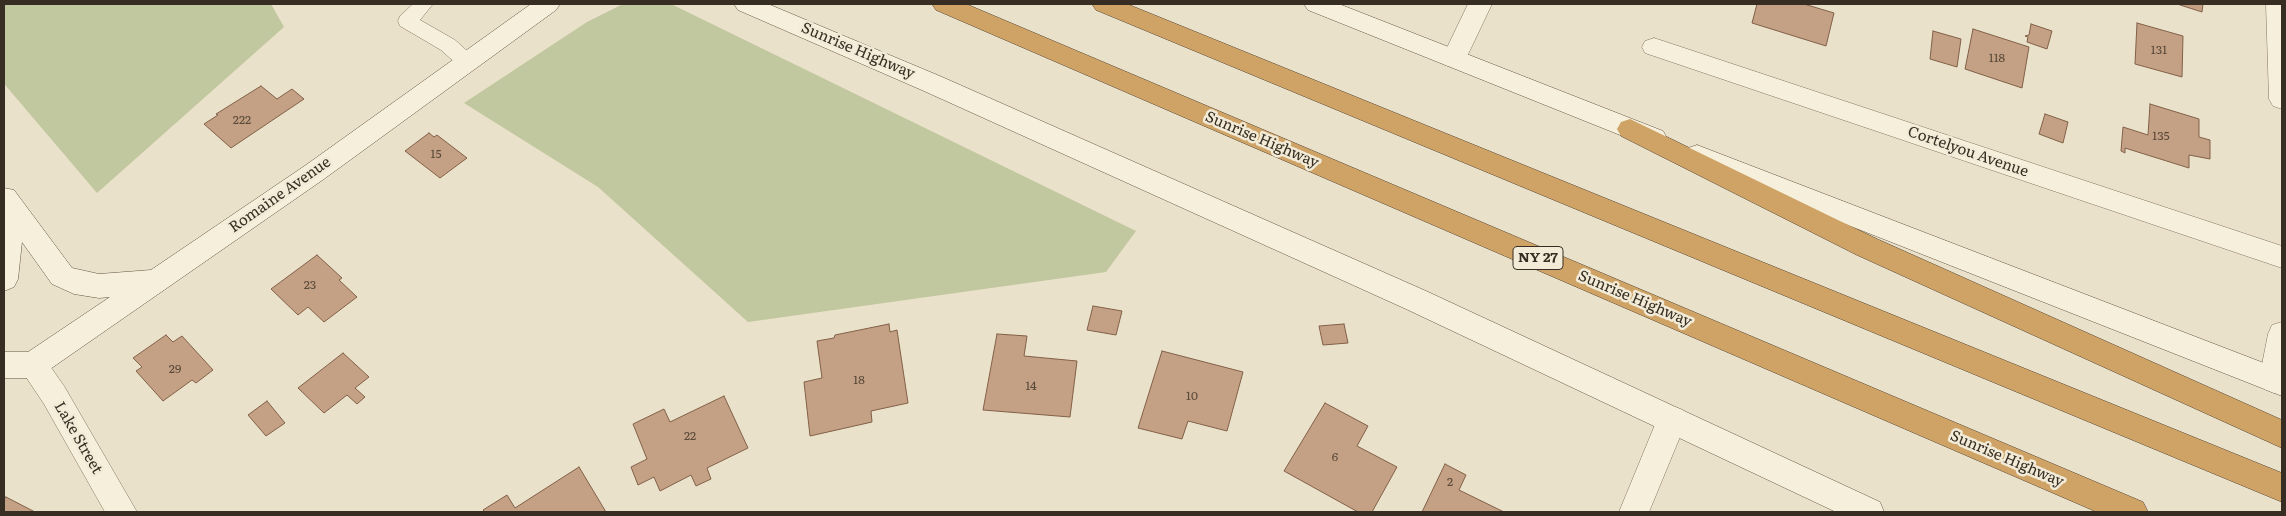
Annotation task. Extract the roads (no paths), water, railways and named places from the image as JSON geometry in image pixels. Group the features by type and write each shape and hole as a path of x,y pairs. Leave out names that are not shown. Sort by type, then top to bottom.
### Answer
{"highway":[{"name":"Sunrise Highway","path":"944,4 2132,512"},
{"path":"1104,4 2282,488"},
{"path":"1630,129 1867,248 2001,306 2282,434"}],"street":[{"name":"Romaine Avenue","path":"33,365 315,172 548,4"},
{"name":"Sunrise Highway","path":"746,4 934,84 1398,292 1869,512"},
{"path":"1316,4 1630,129 2278,382 2282,334"},
{"path":"1454,58 1480,4"},
{"path":"2278,4 2282,99"},
{"name":"Cortelyou Avenue","path":"1654,47 2282,257"},
{"path":"4,196 62,276 74,282 99,286 157,280"},
{"path":"4,196 9,232 4,279"},
{"path":"4,365 33,365"},
{"name":"Lake Street","path":"33,365 54,395 122,512"},
{"path":"1634,512 1672,420"}],"lane":[{"path":"424,4 407,21 448,45 467,62"}]}
